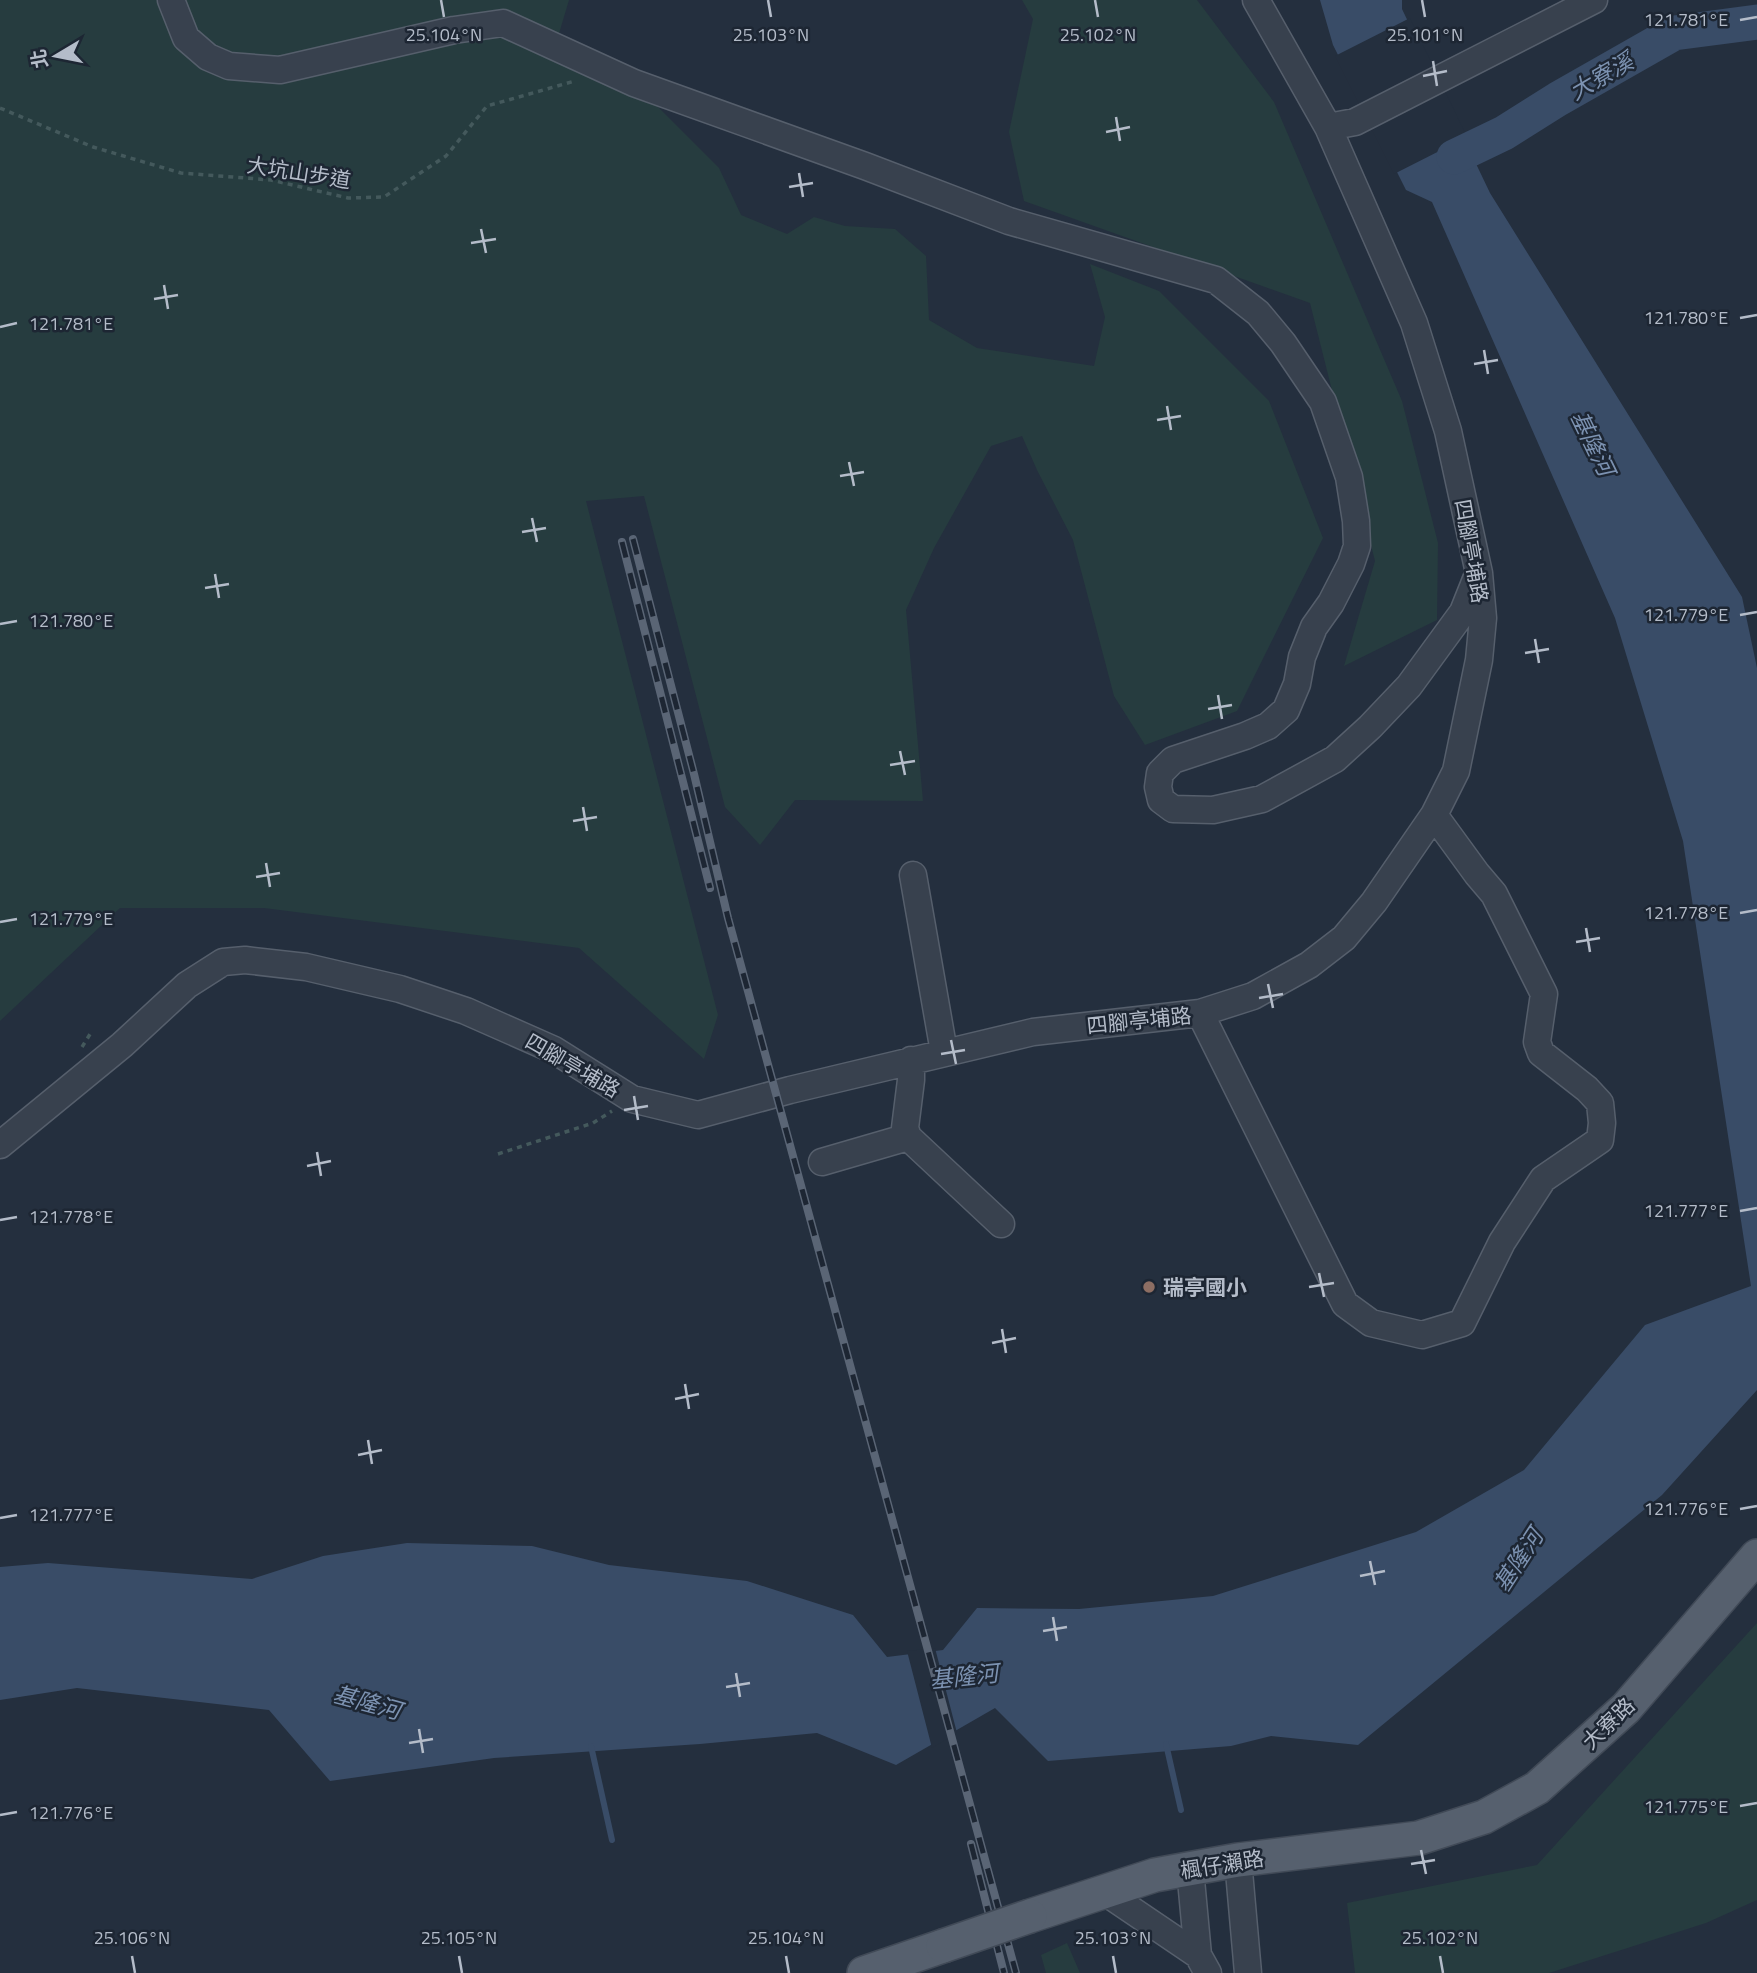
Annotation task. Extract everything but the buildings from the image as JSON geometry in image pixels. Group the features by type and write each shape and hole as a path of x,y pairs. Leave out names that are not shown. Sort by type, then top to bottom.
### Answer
{"main road":[{"name":"大寮路","path":"1419,1838 1484,1817 1537,1788 1626,1708 1757,1556"},
{"name":"楓仔瀨路","path":"864,1973 1156,1875 1238,1860 1419,1838"}],"street":[{"path":"172,0 186,38 208,57 229,66 280,70 453,30 502,23 634,83 865,166 1009,222 1216,280 1258,313 1283,343 1323,402 1349,477 1357,546 1351,565 1331,603 1314,627 1302,657 1297,684 1286,710 1268,726 1173,760 1160,773 1158,787 1161,800 1173,809 1213,810 1262,799 1335,759 1409,686 1463,612 1479,573"},
{"name":"四腳亭埔路","path":"0,1145 122,1045 187,985 223,962 245,960 306,967 400,989 466,1011 554,1050 632,1100 698,1115 911,1060 1033,1032 1200,1013 1253,996 1309,965 1344,938 1374,902 1434,815 1456,771 1479,660 1483,618 1479,573 1448,431 1414,323 1328,127 1256,0"},
{"path":"1328,127 1355,122 1594,0"},
{"path":"1200,1013 1345,1304 1371,1323 1422,1335 1462,1323 1502,1242 1536,1189 1543,1179 1600,1140 1602,1123 1600,1103 1587,1089 1541,1054 1537,1042 1544,994 1494,894 1434,815"},
{"path":"912,875 944,1052"},
{"path":"911,1060 905,1128 908,1137 1001,1224"},
{"path":"821,1162 908,1137"},
{"path":"1238,1860 1248,1973"},
{"path":"1190,1869 1203,1964"},
{"path":"1105,1892 1203,1964"}],"path":[{"name":"大坑山步道","path":"0,108 93,147 181,173 271,180 348,198 384,197 446,156 487,106 607,72"},
{"path":"498,1154 593,1124 632,1100"}],"green space":[{"path":"0,0 569,0 552,57 656,105 719,168 741,215 787,234 814,217 845,226 895,229 926,256 929,320 977,348 1094,366 1105,317 1090,264 1159,291 1269,401 1323,538 1237,711 1145,745 1114,696 1073,540 1022,436 991,446 934,548 906,610 923,801 795,800 760,845 725,807 644,496 586,501 718,1015 704,1059 579,948 264,908 120,908 0,1021"},
{"path":"1022,0 1197,0 1274,102 1402,401 1438,543 1437,620 1344,666 1375,561 1310,303 1024,201 1009,132 1033,19"},
{"path":"1757,1623 1757,1900 1706,1923 1549,1973 1355,1973 1347,1903 1537,1865"},
{"path":"1067,1943 1080,1973 1046,1973 1041,1955"}],"water":[{"name":"基隆河","path":"1320,0 1402,0 1402,9 1490,193 1742,597 1757,668 1757,1390 1662,1495 1358,1745 1271,1736 1231,1746 1048,1761 995,1708 896,1765 817,1733 494,1758 330,1781 269,1710 77,1688 0,1700 0,1567 48,1563 252,1579 323,1556 407,1543 532,1546 609,1565 747,1581 853,1615 887,1657 943,1650 977,1608 1079,1609 1213,1596 1416,1532 1524,1470 1645,1325 1751,1286 1683,841 1615,618 1432,202 1406,190 1333,45"}],"pier":[{"path":"1410,18 1467,137 1394,174 1335,56"},
{"path":"935,1648 957,1733 932,1748 907,1651"}],"waterway":[{"name":"大寮溪","path":"1454,157 1504,133 1674,33 1757,22"},
{"path":"1166,1744 1181,1810"},
{"path":"591,1746 612,1840"}],"railway":[{"path":"633,539 728,918 1016,1973"},
{"path":"622,542 710,888"},
{"path":"971,1844 1004,1973"}],"place":[{"name":"瑞亭國小","path":"1149,1287"}]}
